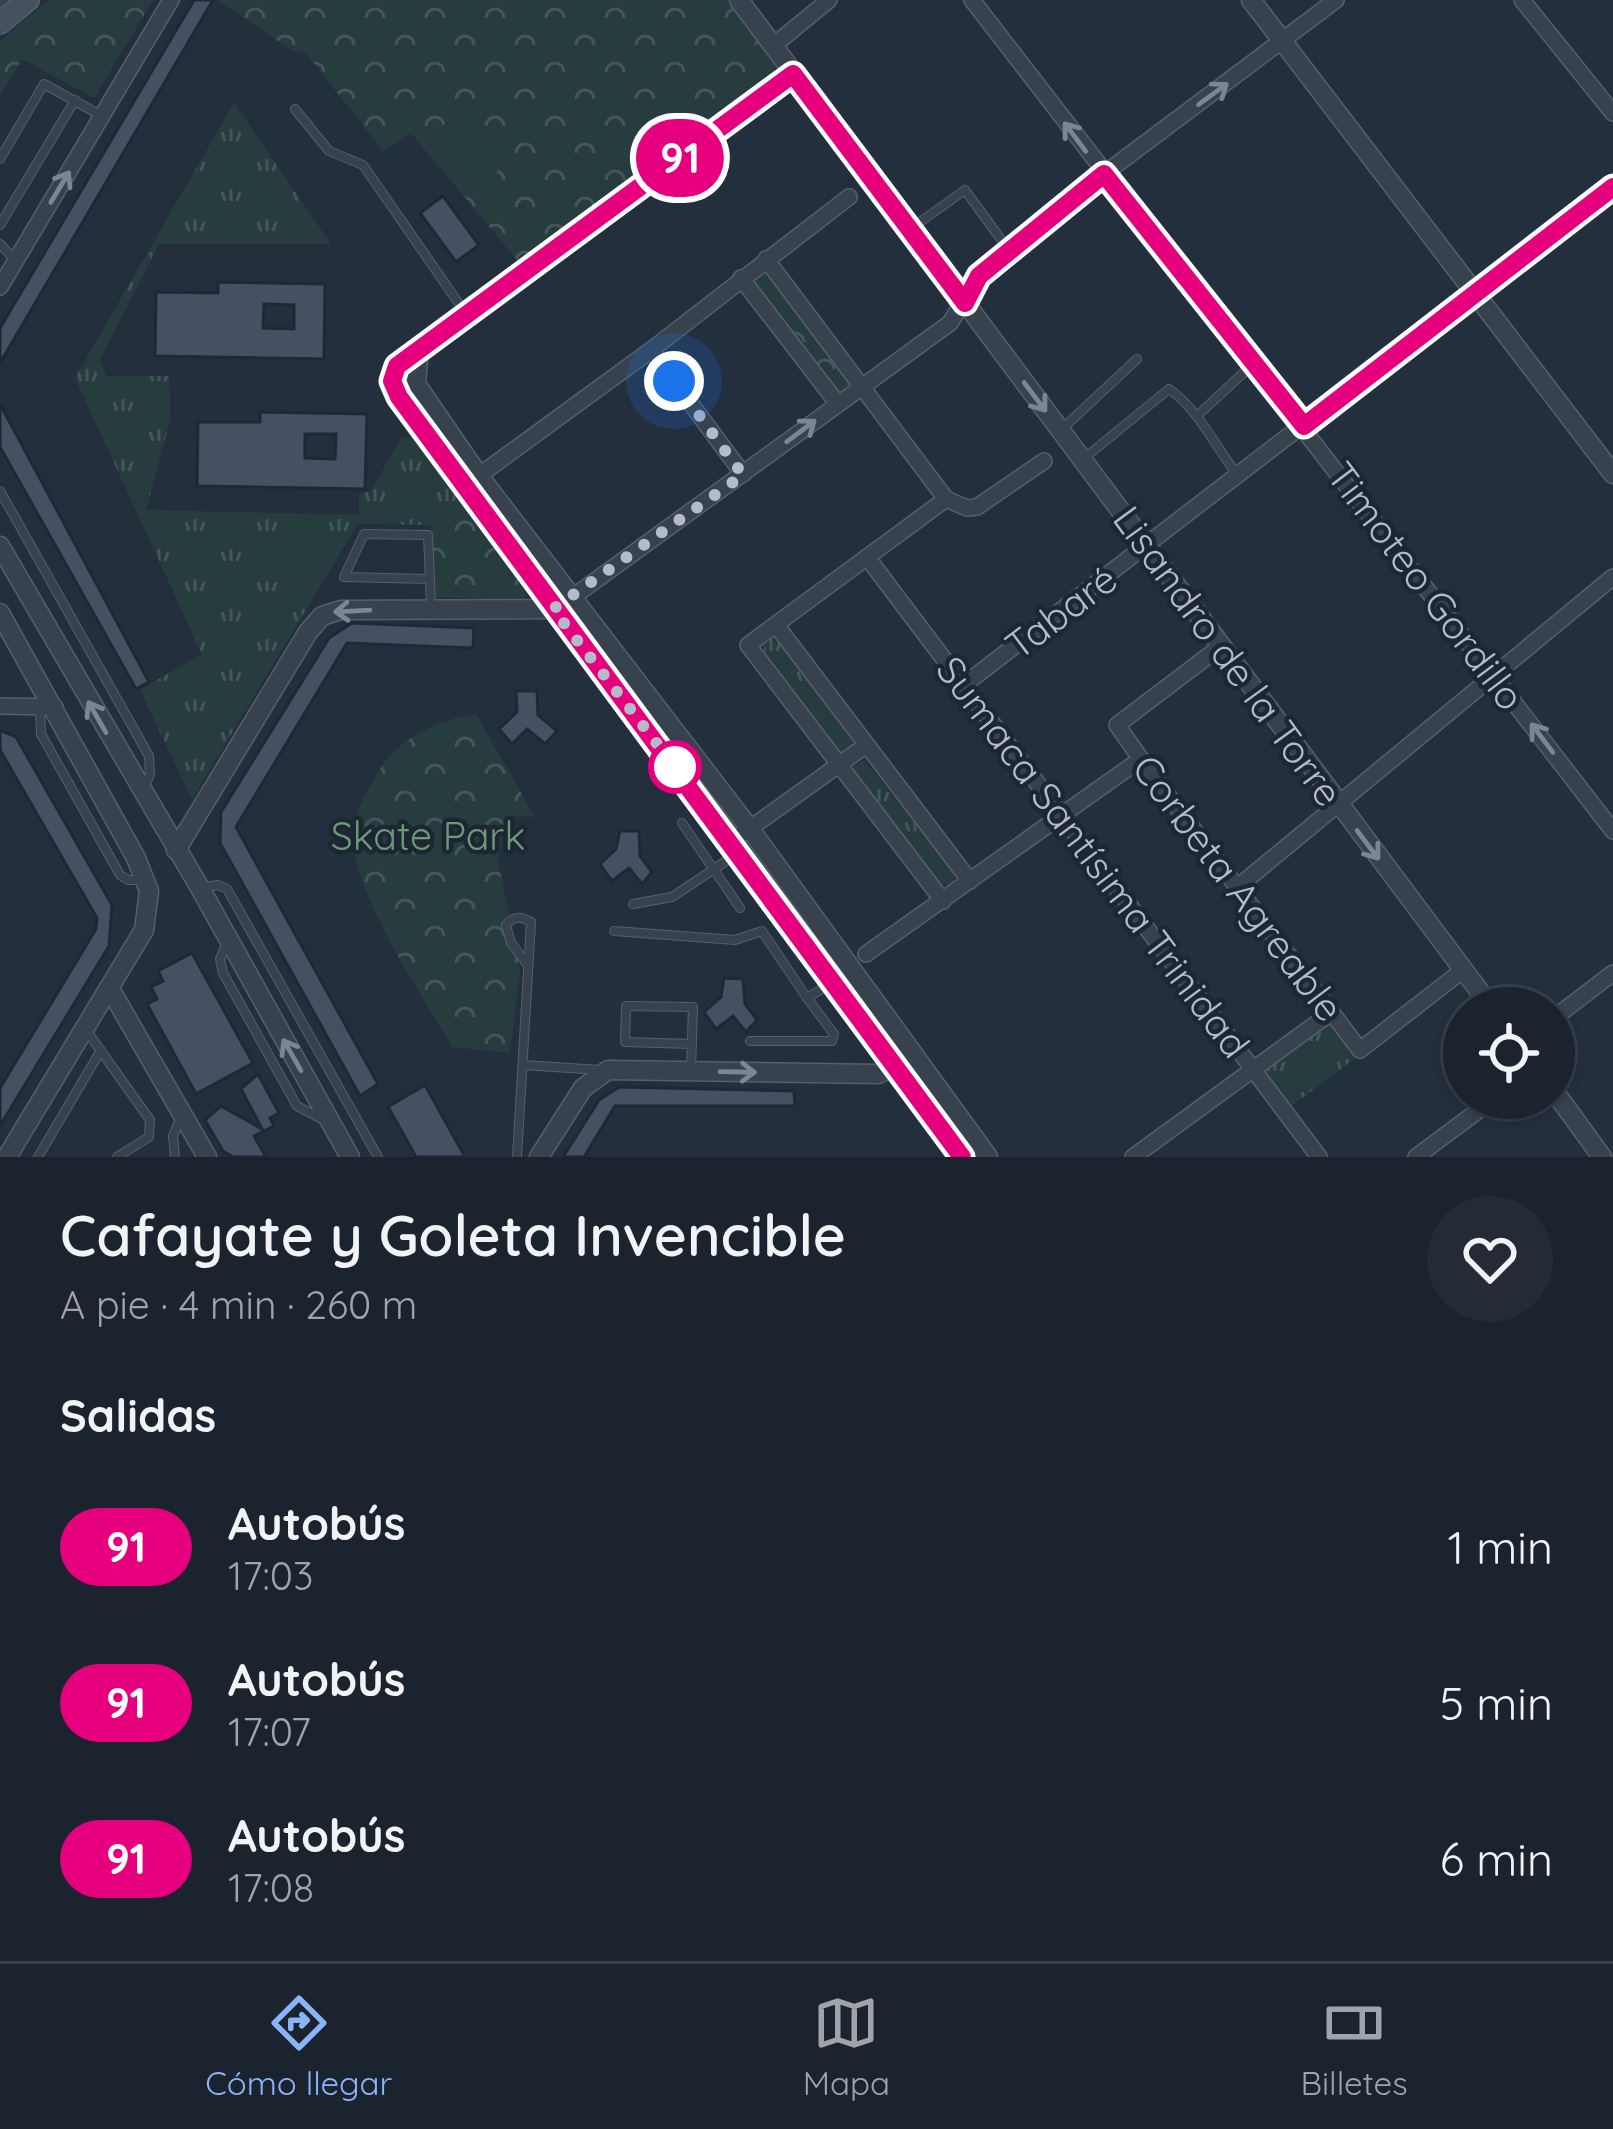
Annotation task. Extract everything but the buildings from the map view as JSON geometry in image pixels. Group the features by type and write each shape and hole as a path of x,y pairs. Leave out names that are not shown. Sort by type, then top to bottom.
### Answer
{"main road":[{"path":"0,22 28,0"}],"street":[{"path":"0,287 171,0"},
{"path":"739,0 773,46 829,0"},
{"name":"Timoteo Gordillo","path":"973,0 1613,831"},
{"path":"1251,0 1613,474"},
{"path":"176,850 316,621 341,610 562,604 950,323 979,276 1104,174 1336,0"},
{"path":"1522,0 1613,113"},
{"name":"Lisandro de la Torre","path":"773,46 1475,987"},
{"path":"793,74 418,349 393,374 399,397 472,480 962,1157"},
{"name":"Tabaré","path":"965,684 1613,187"},
{"path":"472,480 651,350 848,197"},
{"path":"766,259 946,499 977,507 1044,460"},
{"path":"741,278 838,404"},
{"path":"418,349 416,384 472,480"},
{"path":"651,350 743,475"},
{"path":"943,901 748,645 946,499"},
{"path":"0,546 350,1157"},
{"name":"Sumaca Santísima Trinidad","path":"867,557 1319,1157"},
{"path":"1239,886 1613,578"},
{"path":"562,604 750,829 988,1157"},
{"path":"0,614 147,885 144,930 7,1157"},
{"path":"776,625 970,881"},
{"name":"Corbeta Agreable","path":"1220,647 1117,725 1360,1050 1462,970"},
{"path":"0,706 48,706"},
{"path":"735,847 750,829 865,746"},
{"path":"866,955 1142,759"},
{"path":"93,778 104,761 123,763"},
{"path":"129,845 136,850 152,849 163,829"},
{"path":"1575,1002 1613,973"},
{"path":"110,989 207,1157"},
{"path":"1133,1157 1158,1150 1332,1012"},
{"path":"539,1157 583,1088 608,1070 878,1075 915,1055"},
{"path":"1416,1157 1467,1119"},
{"path":"1574,1119 1602,1157"}],"lane":[{"path":"0,159 44,84 103,116"},
{"path":"0,225 75,100"},
{"path":"295,109 329,152 363,165 466,314"},
{"path":"910,229 964,190 1000,238"},
{"path":"0,244 16,261"},
{"path":"1060,430 1137,359"},
{"path":"1198,415 1254,363"},
{"path":"1082,460 1169,389 1198,415 1238,477"},
{"path":"0,491 149,756 150,773 142,794"},
{"path":"430,579 349,579 343,574 364,534 423,535 429,539 431,609"},
{"path":"48,706 41,734 120,874 147,885"},
{"path":"682,823 740,908"},
{"path":"633,904 672,897 735,847"},
{"path":"200,888 227,890 378,1157"},
{"path":"518,1157 531,922 512,918 506,925 507,934 526,964"},
{"path":"614,931 735,940 762,931 834,1034 832,1041 750,1041"},
{"path":"807,998 834,981"},
{"path":"691,1072 692,1044 693,1007 626,1006 626,1042 692,1044"},
{"path":"86,1029 149,1120 149,1138 118,1157"},
{"path":"38,1157 100,1050"},
{"path":"523,1066 608,1070"},
{"path":"176,1157 173,1136 182,1114"}],"green space":[{"path":"49,0 153,0 94,98 22,59 0,95 0,41"},
{"path":"217,0 726,0 775,66 773,78 518,261 411,133 383,151 305,52 293,51"},
{"path":"234,103 331,244 159,244 100,360 106,376 169,376 170,420 146,510 359,515 359,493 370,492 402,437 413,437 465,508 431,525 358,524 192,799 140,690 202,654 75,378"},
{"path":"461,111 505,165 480,186 436,131"},
{"path":"766,259 864,385 838,404 741,278"},
{"path":"465,508 527,591 524,600 431,597 431,523"},
{"path":"258,546 317,546 317,582 258,581"},
{"path":"774,634 852,741 853,747 845,754 764,651 764,639"},
{"name":"Skate Park","path":"476,714 535,817 506,816 498,861 520,968 510,1053 452,1047 372,906 354,847 360,805 395,751 433,726"},
{"path":"864,760 955,873 952,884 940,885 852,772"},
{"path":"1329,1023 1358,1056 1289,1108 1261,1074"}],"bus line":[{"name":"91","path":"962,1157 399,397 392,381 397,366 793,74 965,303 979,276 1104,174 1304,426 1613,187"}],"route":[{"path":"674,381 743,475 553,609 675,767"}]}
